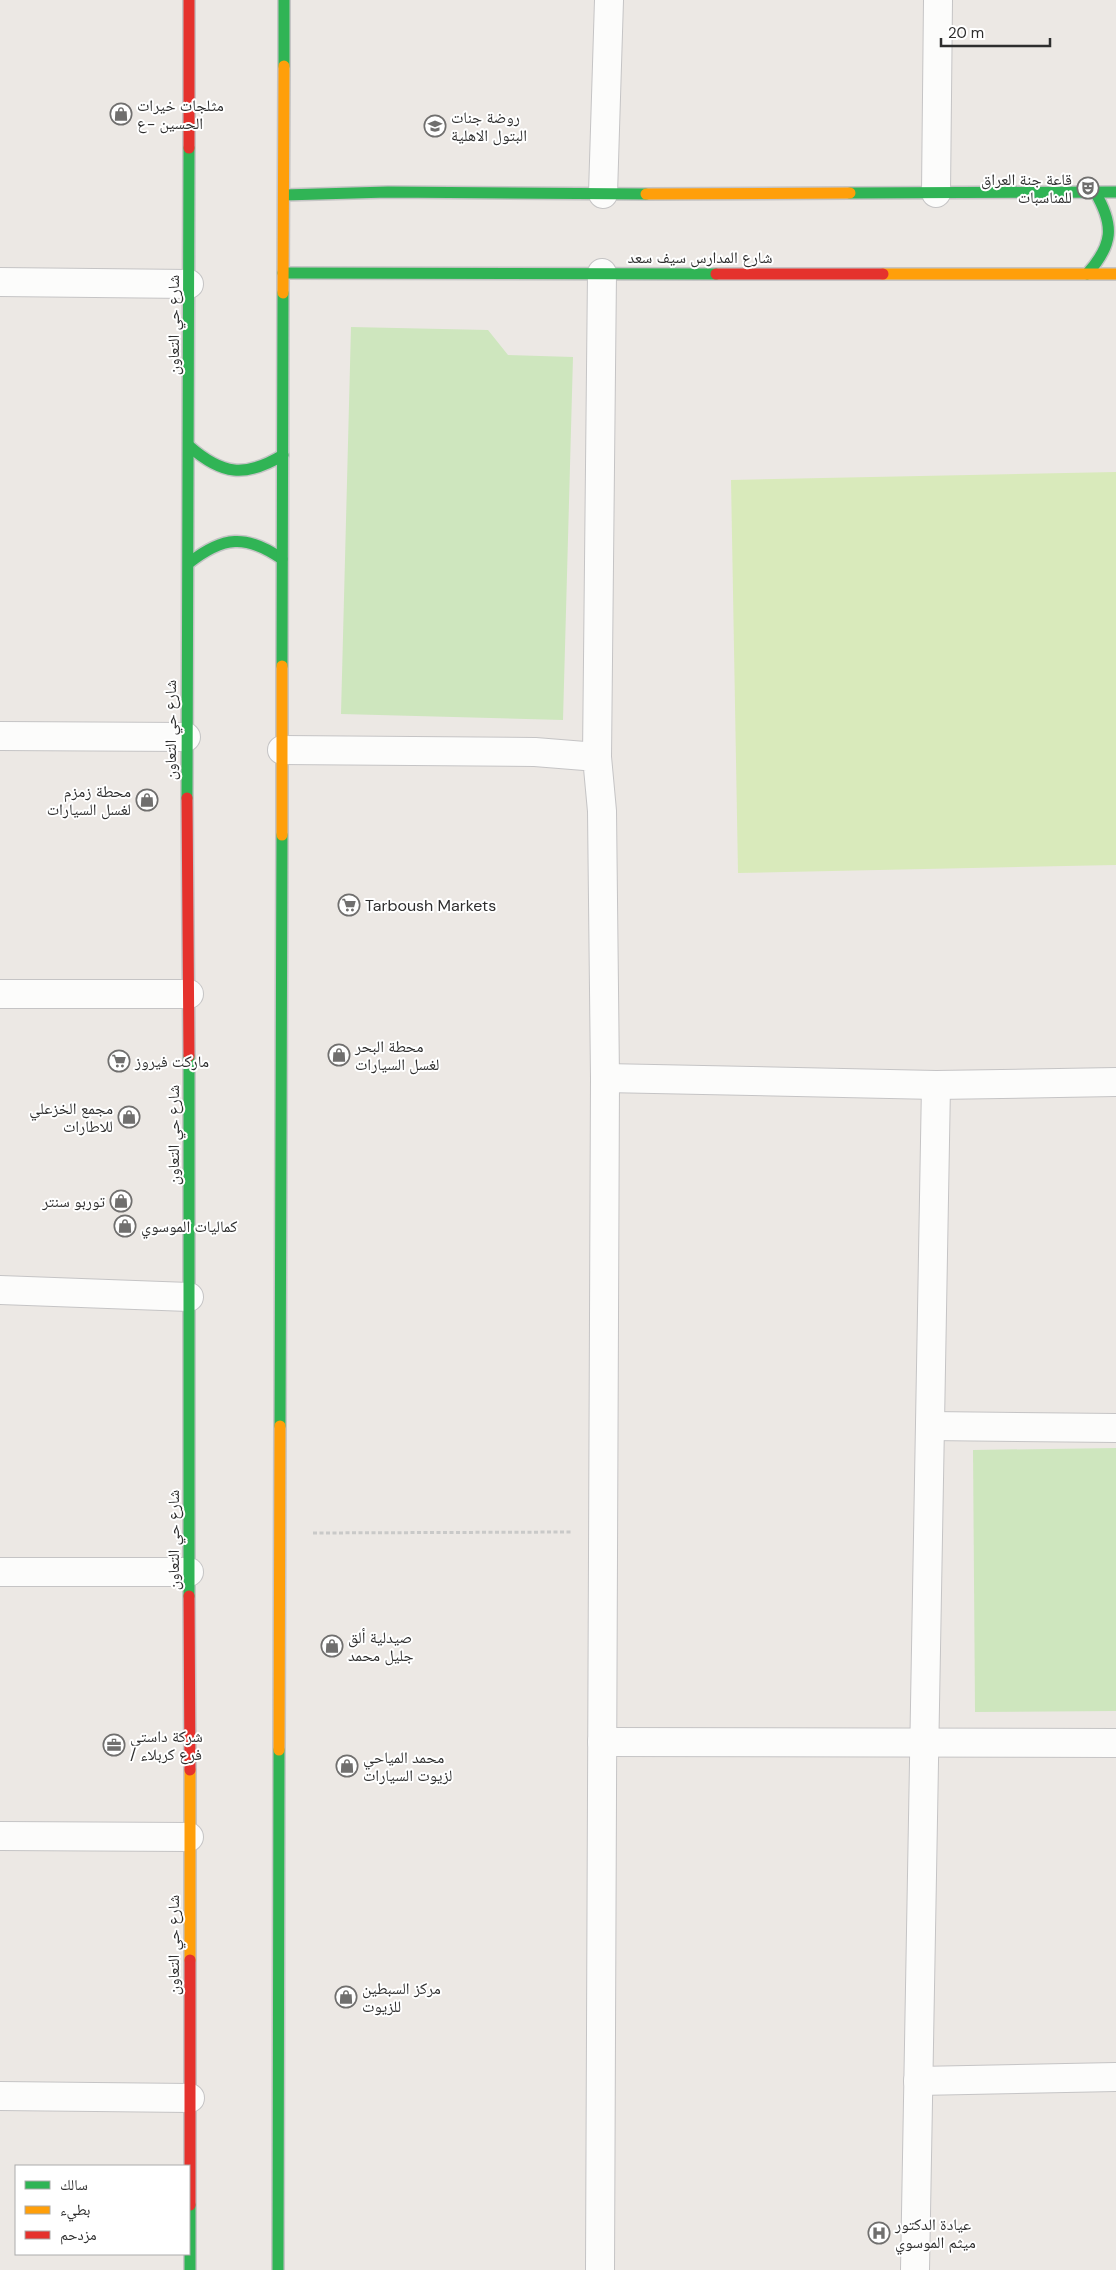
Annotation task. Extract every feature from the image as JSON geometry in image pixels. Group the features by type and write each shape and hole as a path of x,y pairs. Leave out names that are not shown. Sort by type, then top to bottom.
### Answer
{"main road":[{"name":"شارع حي التعاون","path":"189,0 189,563 186,737 189,994 190,2270"},
{"path":"278,2270 284,0"},
{"path":"284,195 388,192 603,194 1116,192"},
{"path":"1087,274 1100,260 1108,244 1110,225 1106,208 1096,192"},
{"name":"شارع المدارس سيف سعد","path":"283,273 1116,274"},
{"path":"189,446 202,458 217,467 234,471 251,471 268,465 283,455"},
{"path":"189,563 202,552 218,544 235,540 252,542 268,548 282,559"}],"street":[{"path":"603,194 608,0"},
{"path":"936,193 938,0"},
{"path":"600,2270 605,1078 602,811 597,757 602,273"},
{"path":"0,282 189,284"},
{"path":"0,736 186,737"},
{"path":"282,750 535,752 597,757"},
{"path":"0,994 189,994"},
{"path":"605,1078 936,1085 1116,1082"},
{"path":"914,2270 936,1085"},
{"path":"0,1290 189,1297"},
{"path":"930,1426 1116,1428"},
{"path":"0,1572 189,1572"},
{"path":"602,1742 1116,1743"},
{"path":"0,1836 189,1837"},
{"path":"918,2081 1116,2077"},
{"path":"0,2096 190,2098"}],"path":[{"path":"280,1533 603,1532"}],"green space":[{"path":"351,327 488,330 508,355 573,357 563,720 341,714"},
{"path":"1116,472 1116,865 738,873 731,480"},
{"path":"1116,1448 1116,1711 975,1712 973,1450"}],"traffic: fast":[{"path":"284,0 284,66"},
{"path":"187,798 189,148"},
{"path":"284,195 388,192 646,194"},
{"path":"1087,274 1102,254 1108,235 1106,215 1095,192"},
{"path":"850,193 1116,192"},
{"path":"283,273 716,274"},
{"path":"282,666 283,293"},
{"path":"189,446 212,463 234,470 257,467 283,455"},
{"path":"189,563 213,547 235,542 257,545 282,559"},
{"path":"280,1426 282,835"},
{"path":"189,1056 189,1596"},
{"path":"278,2270 279,1750"},
{"path":"190,2205 190,2270"}],"traffic: slow":[{"path":"283,293 284,66"},
{"path":"646,194 850,193"},
{"path":"883,274 1116,274"},
{"path":"282,666 282,835"},
{"path":"279,1750 280,1426"},
{"path":"190,1770 190,1960"}],"traffic: jam":[{"path":"189,0 189,148"},
{"path":"716,274 883,274"},
{"path":"187,798 189,1056"},
{"path":"189,1596 190,1770"},
{"path":"190,1960 190,2205"}],"place":[{"name":"مثلجات خيرات الحسين -ع","path":"121,114"},
{"name":"روضة جنات البتول الاهلية","path":"435,126"},
{"name":"قاعة جنة العراق للمناسبات","path":"1088,188"},
{"name":"محطة زمزم لغسل السيارات","path":"147,800"},
{"name":"Tarboush Markets","path":"349,905"},
{"name":"محطة البحر لغسل السيارات","path":"339,1055"},
{"name":"ماركت فيروز","path":"119,1061"},
{"name":"مجمع الخزعلي للاطارات","path":"129,1117"},
{"name":"توربو سنتر","path":"121,1201"},
{"name":"كماليات الموسوي","path":"125,1226"},
{"name":"صيدلية ألق جليل محمد","path":"332,1646"},
{"name":"شركة داستي / فرع كربلاء","path":"114,1745"},
{"name":"محمد المياحي لزيوت السيارات","path":"347,1766"},
{"name":"مركز السبطين للزيوت","path":"346,1997"},
{"name":"عيادة الدكتور ميثم الموسوي","path":"879,2233"}]}
